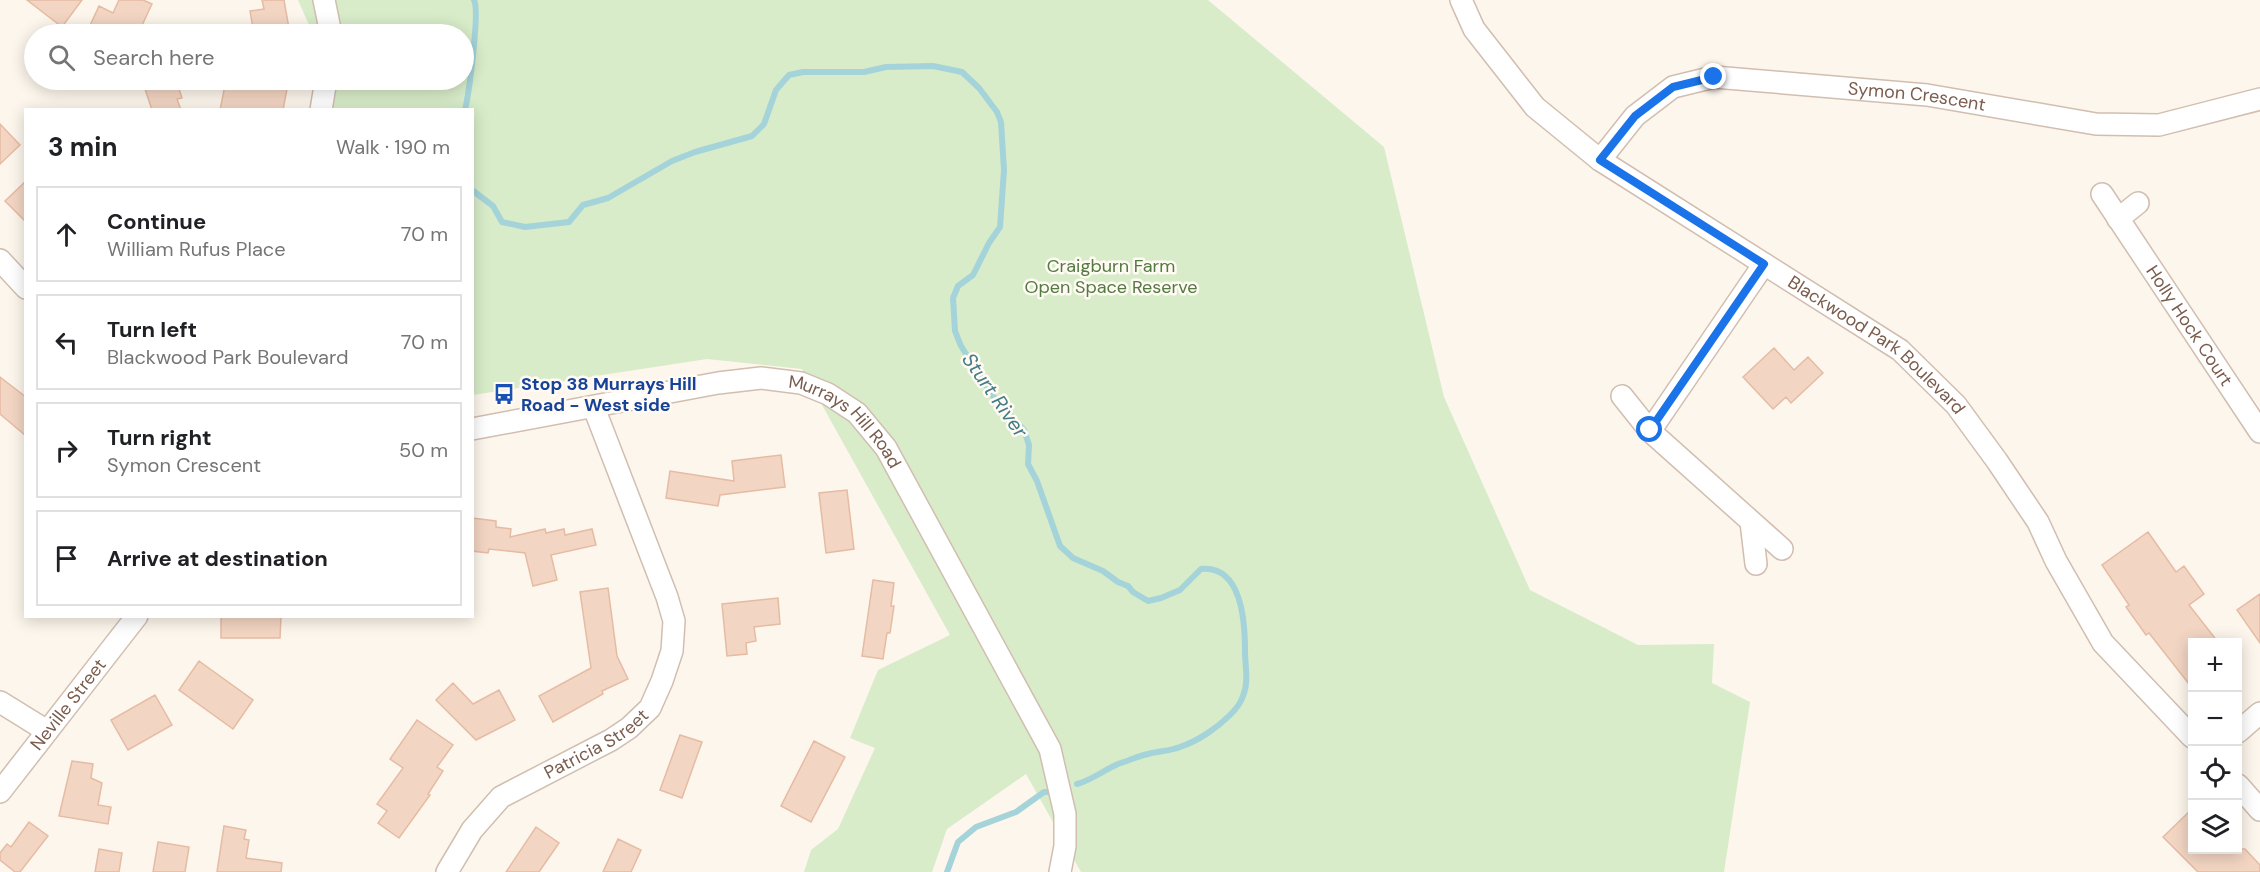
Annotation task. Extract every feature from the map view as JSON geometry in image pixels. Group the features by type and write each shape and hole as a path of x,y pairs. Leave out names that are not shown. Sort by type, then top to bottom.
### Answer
{"street":[{"path":"324,0 329,24"},
{"name":"Blackwood Park Boulevard","path":"1461,0 1473,29 1535,107 1600,160 1900,350 1956,405 2038,522 2056,561 2103,643 2188,732"},
{"name":"Symon Crescent","path":"1600,160 1635,116 1673,87 1714,77 1927,95 2096,124 2159,125 2260,99"},
{"path":"321,108 324,90"},
{"name":"Holly Hock Court","path":"2102,194 2260,432"},
{"path":"2118,219 2138,203"},
{"path":"0,260 24,286"},
{"path":"1650,430 1764,264"},
{"name":"Murrays Hill Road","path":"474,429 718,383 761,378 801,383 828,394 857,413 886,448 1051,754 1063,804 1065,846 1060,872"},
{"path":"1622,396 1650,430 1782,549"},
{"name":"Patricia Street","path":"447,872 472,830 501,797 611,740 629,728 650,708 672,651 674,621 667,597 594,408"},
{"path":"1751,522 1756,564"},
{"name":"Neville Street","path":"0,792 135,618"},
{"path":"0,702 47,731"},
{"path":"2242,729 2260,713"},
{"path":"2242,790 2260,810"}],"green space":[{"name":"Craigburn Farm Open Space Reserve","path":"298,0 1208,0 1384,147 1444,397 1530,590 1638,645 1714,644 1712,683 1750,702 1724,872 1081,872 1026,774 947,829 932,872 804,872 811,850 838,829 875,748 850,738 878,670 950,635 802,369 707,359 474,395 474,108 331,108 335,90 474,90 474,24 309,24"}],"building":[{"path":"27,0 82,0 64,24 58,24"},
{"path":"119,0 143,0 152,4 143,24 91,24 99,6 113,13"},
{"path":"262,0 284,0 288,24 252,24 250,11 264,9"},
{"path":"145,90 179,90 182,98 177,99 180,108 151,108"},
{"path":"224,90 287,90 283,108 220,108"},
{"path":"0,124 20,145 0,164"},
{"path":"24,183 24,220 5,201"},
{"path":"1774,348 1794,370 1808,357 1823,373 1791,403 1786,397 1773,409 1743,377"},
{"path":"0,377 24,395 24,434 0,414"},
{"path":"781,455 785,487 720,495 718,506 666,498 670,471 734,481 732,461"},
{"path":"847,490 854,549 826,553 819,493"},
{"path":"474,518 496,521 496,527 511,529 510,537 545,529 546,533 564,529 565,535 592,529 596,545 551,555 557,580 533,586 525,553 489,549 488,553 474,551"},
{"path":"2148,532 2176,572 2184,566 2204,594 2189,605 2215,638 2188,638 2188,683 2149,633 2146,635 2126,607 2129,605 2102,565"},
{"path":"873,580 894,583 891,606 894,606 883,659 862,656"},
{"path":"608,588 617,656 628,679 602,691 603,694 553,722 539,696 591,668 580,592"},
{"path":"2260,594 2260,643 2237,610"},
{"path":"778,598 780,624 754,627 756,641 746,643 747,654 727,656 722,604"},
{"path":"221,618 281,618 280,638 221,638"},
{"path":"199,661 253,700 233,729 179,690"},
{"path":"453,683 473,704 499,690 515,720 476,740 436,700"},
{"path":"155,695 172,725 128,750 111,720"},
{"path":"417,720 453,745 437,767 443,771 428,794 430,795 399,838 378,823 387,811 377,804 403,768 390,759"},
{"path":"680,735 702,742 682,798 660,790"},
{"path":"814,741 845,757 811,822 781,806"},
{"path":"72,761 93,764 91,778 102,783 98,805 111,807 108,824 59,816"},
{"path":"2188,813 2188,854 2242,854 2242,849 2245,849 2260,865 2260,872 2198,872 2163,837"},
{"path":"29,822 48,836 20,872 15,872 0,860 0,853 7,844 11,847"},
{"path":"224,826 246,830 244,839 249,840 246,858 282,863 281,872 217,872"},
{"path":"536,827 559,843 539,872 506,872"},
{"path":"618,839 641,850 631,872 603,872"},
{"path":"158,842 189,847 185,872 153,872"},
{"path":"99,849 122,853 119,872 95,872"}],"waterway":[{"name":"Sturt River","path":"474,0 476,19 474,44"},
{"name":"Sturt River","path":"474,192 493,206 502,222 525,227 569,222 583,205 608,198 672,161 752,136 764,124 776,90 789,75 803,72 864,72 886,67 933,66 962,72 979,88 997,112 1001,122 1004,170 1000,227 973,275 958,286 953,298 955,331 961,346 992,395 1024,430 1029,445 1028,464 1037,481 1060,546 1073,558 1103,571 1148,601 1180,590 1201,569 1215,570 1225,576 1233,586 1242,611 1244,625 1246,685 1241,701 1230,715 1207,734 1194,741 1118,764 1077,784"},
{"name":"Sturt River","path":"465,108 468,90"},
{"name":"Sturt River","path":"947,872 958,842 976,827 1016,812 1044,792 1048,792"}],"place":[{"name":"Stop 38 Murrays Hill Road - West side","path":"504,394"}],"route":[{"path":"1650,430 1764,264 1600,160 1635,116 1673,87 1714,77"}]}
